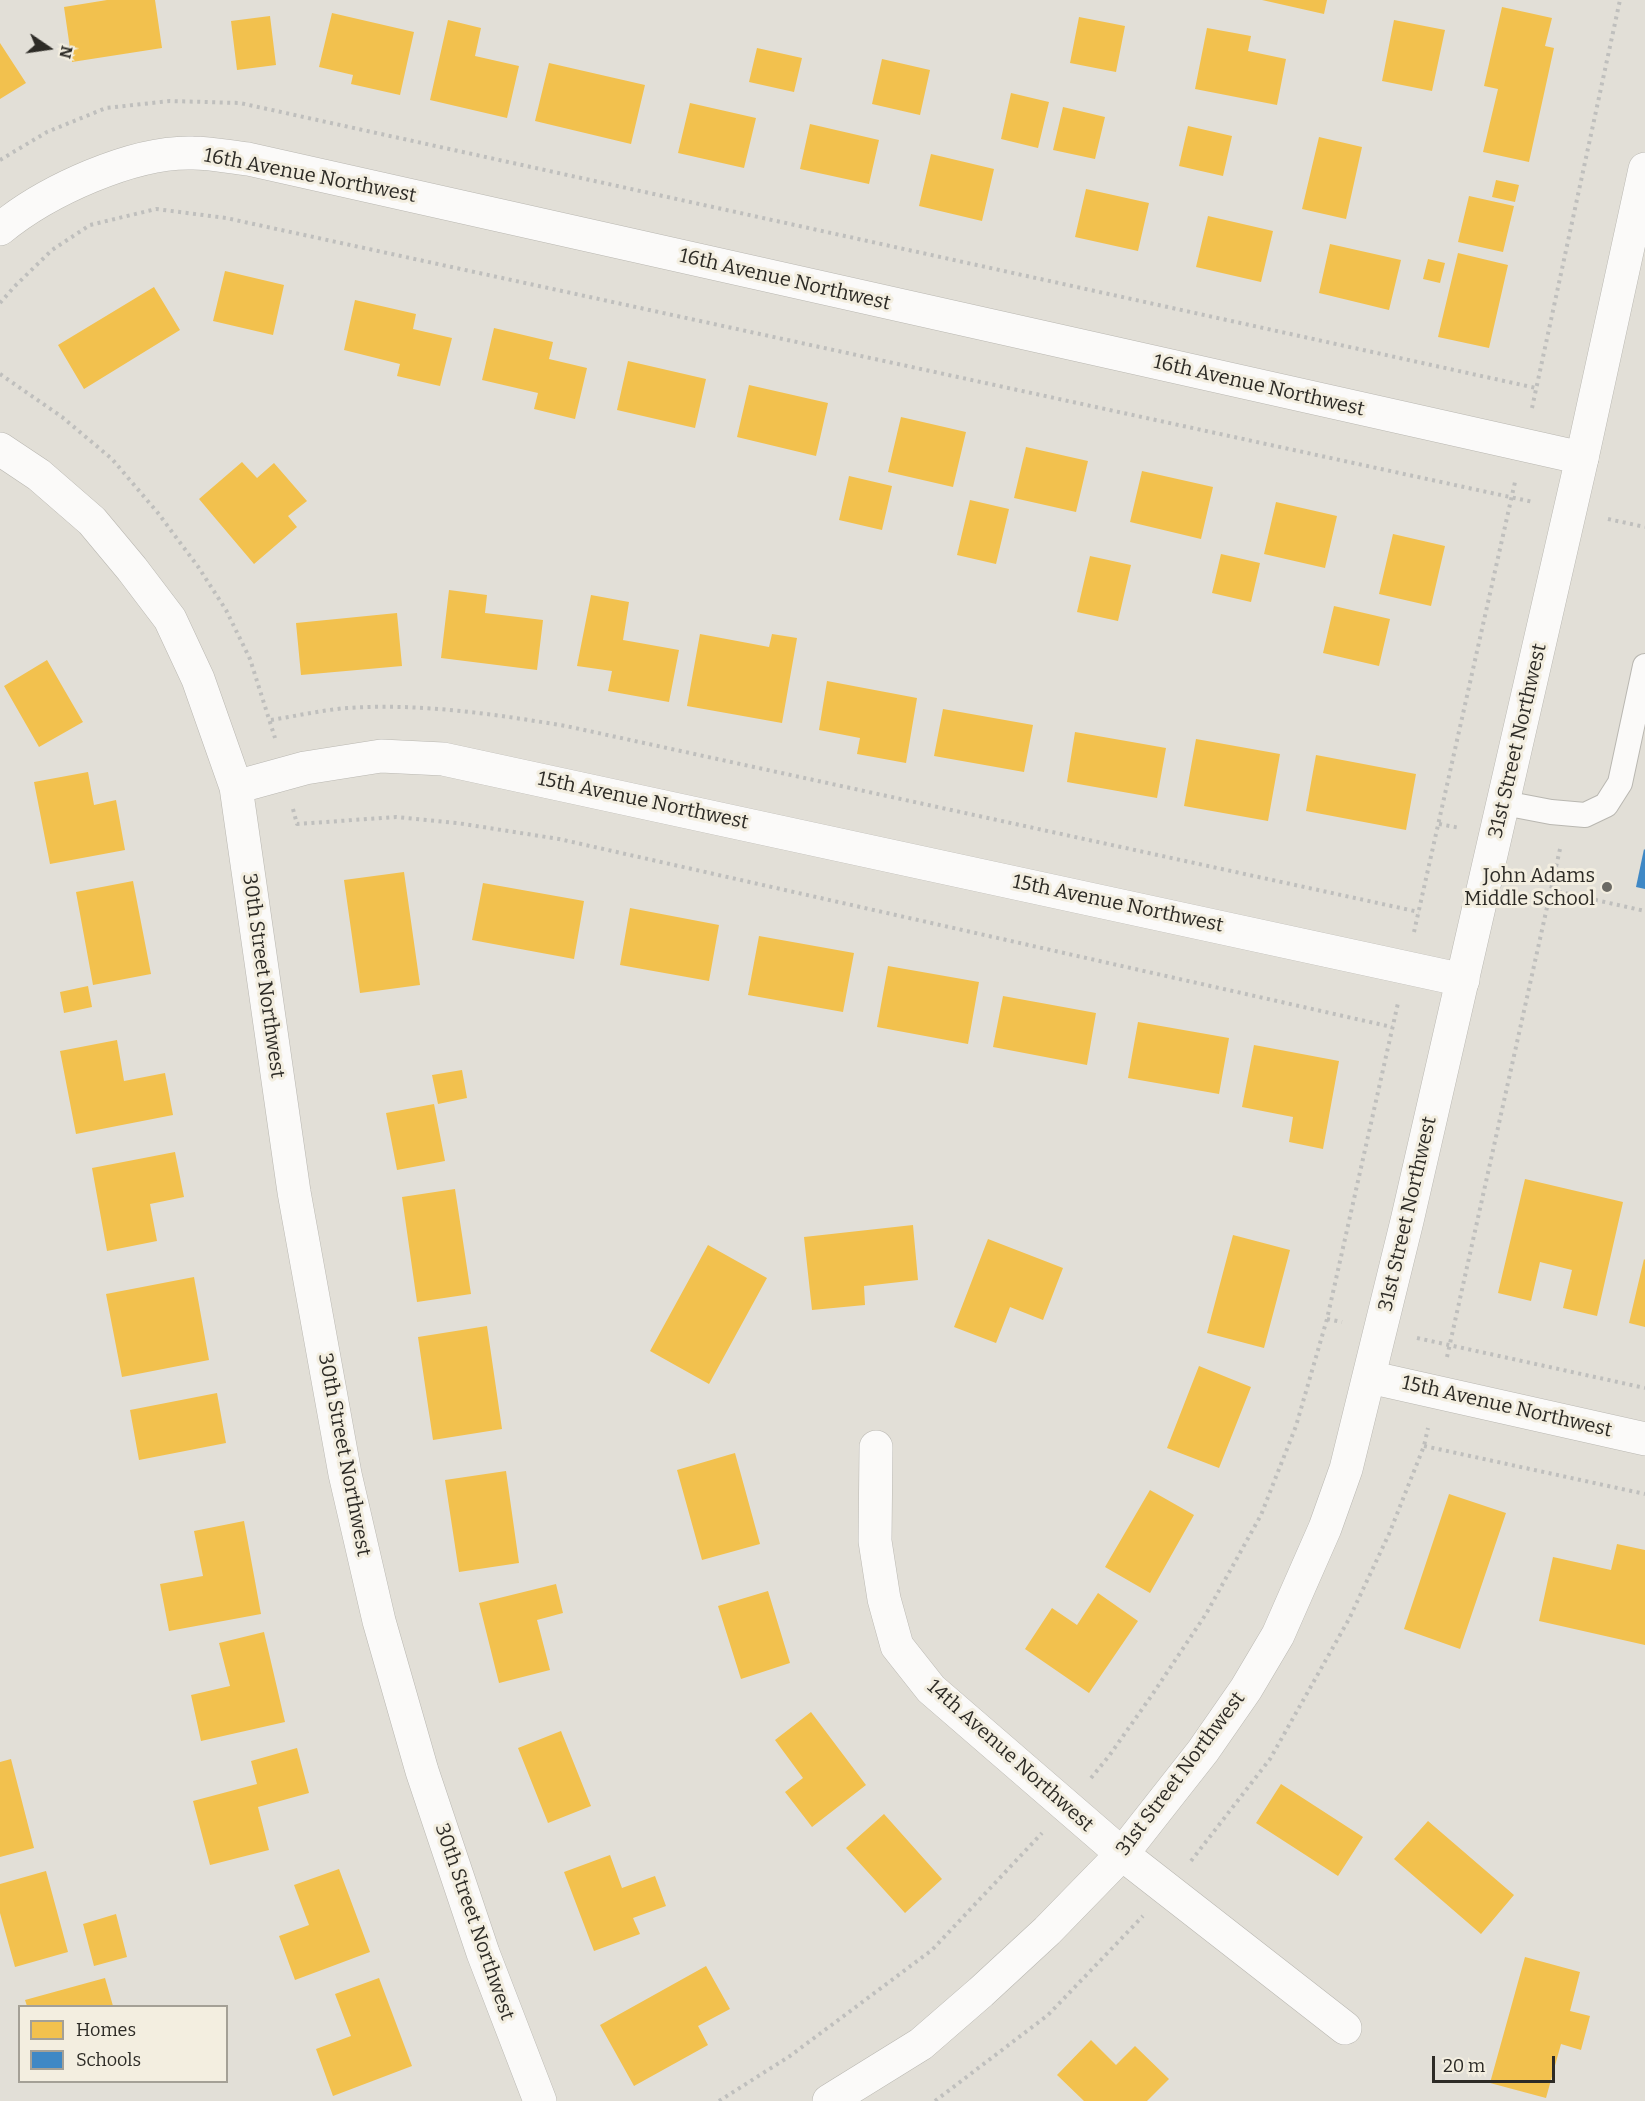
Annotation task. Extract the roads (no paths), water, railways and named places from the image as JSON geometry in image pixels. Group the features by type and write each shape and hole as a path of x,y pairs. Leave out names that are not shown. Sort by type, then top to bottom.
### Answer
{"street":[{"name":"16th Avenue Northwest","path":"0,229 61,191 110,168 150,157 192,152 248,159 1582,458"},
{"name":"31st Street Northwest","path":"839,2095 921,2044 1047,1931 1122,1854 1203,1751 1246,1689 1278,1635 1325,1528 1346,1469 1369,1377 1463,980 1582,458 1635,264 1645,168"},
{"path":"0,449 39,475 92,521 170,619 198,679 236,787"},
{"name":"15th Avenue Northwest","path":"236,787 304,768 381,756 443,759 1463,980"},
{"name":"30th Street Northwest","path":"236,787 294,1192 347,1486 379,1621 422,1771 483,1953 540,2101"},
{"name":"15th Avenue Northwest","path":"1369,1377 1645,1439"},
{"name":"14th Avenue Northwest","path":"876,1447 875,1541 884,1599 897,1646 931,1689 1122,1854 1346,2028"}],"lane":[{"path":"1504,803 1551,812 1585,815 1606,805 1620,783 1645,666"}],"place":[{"name":"John Adams Middle School","path":"1607,887"}]}
